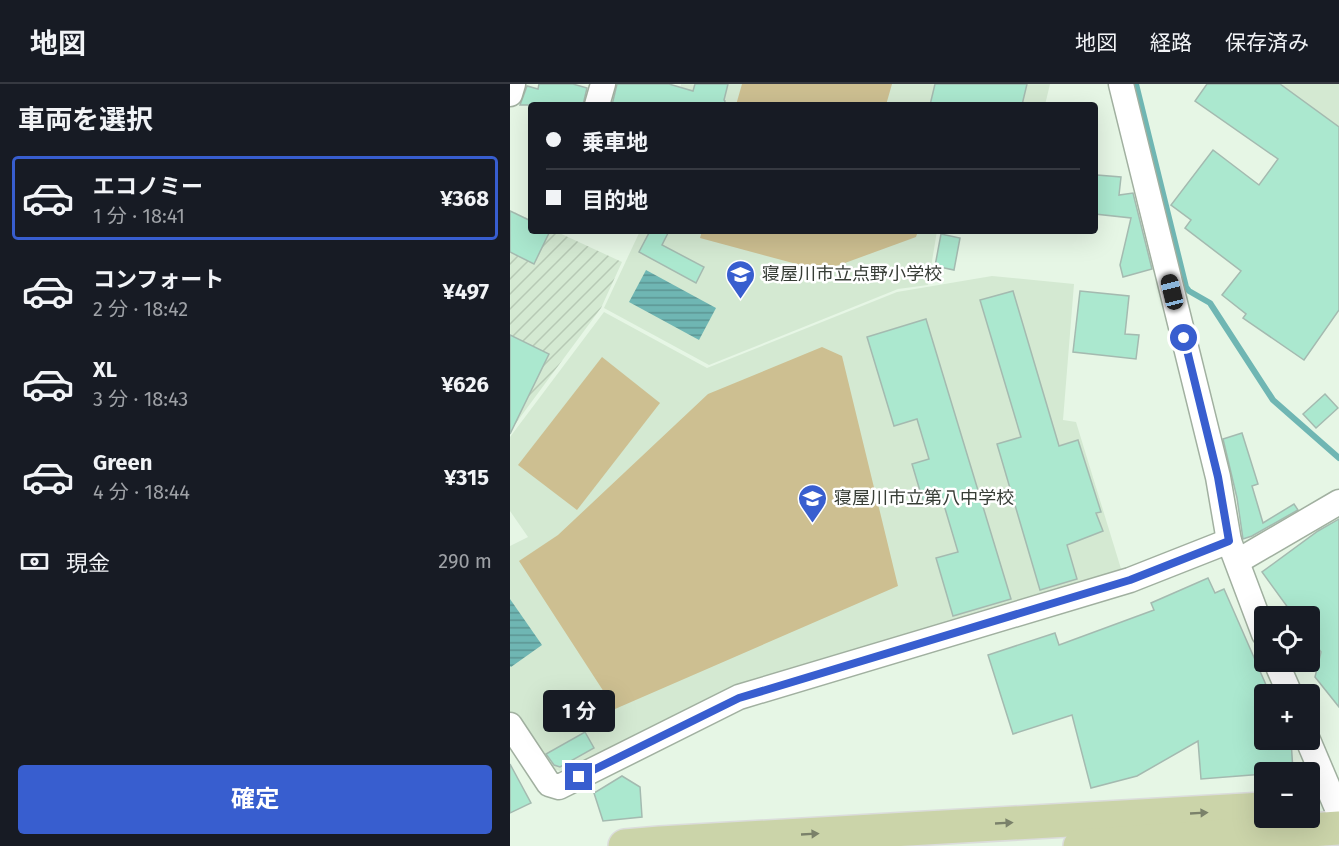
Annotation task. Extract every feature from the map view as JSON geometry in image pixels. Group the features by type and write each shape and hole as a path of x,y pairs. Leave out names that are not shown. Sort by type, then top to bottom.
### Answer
{"main road":[{"path":"1320,808 1339,822"},
{"path":"625,846 1254,810"},
{"path":"1080,846 1339,828"}],"street":[{"path":"510,94 513,84"},
{"path":"598,102 603,84"},
{"path":"1121,84 1218,477 1234,551 1254,606"},
{"path":"510,725 549,784 559,787 739,698 1130,580 1234,551 1339,502"},
{"path":"1312,750 1339,813"}],"shaded area":[{"path":"681,84 1050,84 1046,102 678,102"},
{"path":"742,84 892,84 887,102 737,102"},
{"path":"1254,84 1339,84 1339,144"},
{"path":"510,210 528,219 528,234 561,234 622,262 601,308 510,431"},
{"name":"寝屋川市立点野小学校","path":"639,234 936,234 928,285 898,289 709,365 604,308"},
{"path":"701,234 917,234 916,237 823,271 700,238"},
{"name":"寝屋川市立第八中学校","path":"992,276 1074,284 1063,420 1076,422 1122,572 736,687 560,771 545,767 510,713 510,546 528,537 510,511 510,437 604,312 707,368 897,292"},
{"path":"822,347 842,356 898,586 615,709 519,561 558,535 708,394"},
{"path":"602,357 660,403 577,510 518,465"}],"water":[{"path":"646,270 716,308 699,340 629,302"},
{"path":"510,599 542,645 511,667 510,666"}],"building":[{"path":"539,84 573,84 587,88 584,102 528,102 528,105 520,105 527,86 538,89"},
{"path":"617,84 669,84 693,91 695,84 728,84 725,102 613,102"},
{"path":"935,84 1027,84 1023,102 931,102"},
{"path":"1207,84 1280,84 1339,127 1339,310 1304,360 1243,318 1246,314 1222,295 1241,271 1185,228 1191,220 1171,205 1213,150 1259,185 1278,159 1195,101"},
{"path":"1098,175 1121,177 1119,195 1133,193 1152,269 1123,277 1120,265 1131,218 1098,214"},
{"path":"510,211 528,220 528,234 549,234 534,264 510,252"},
{"path":"648,234 668,234 662,245 704,267 696,283 639,252"},
{"path":"941,234 960,238 954,270 935,266"},
{"path":"1013,291 1059,446 1078,440 1101,512 1096,513 1103,531 1067,545 1077,579 1040,590 997,444 1021,437 980,300"},
{"path":"1080,291 1129,296 1125,334 1139,335 1136,359 1073,352"},
{"path":"926,319 1011,599 953,616 936,558 958,552 941,495 923,501 912,464 929,459 917,419 894,426 867,337"},
{"path":"510,335 549,354 510,434"},
{"path":"1325,394 1338,408 1316,428 1303,414"},
{"path":"1242,433 1258,484 1252,486 1263,523 1294,504 1298,510 1243,539 1237,498 1223,439"},
{"path":"1339,519 1339,707 1315,677 1316,672 1320,672 1320,606 1287,606 1262,572 1318,531"},
{"path":"1208,578 1215,593 1224,589 1254,657 1254,672 1260,672 1266,684 1254,684 1254,750 1292,750 1292,762 1254,762 1254,775 1201,779 1198,741 1137,776 1091,788 1072,715 1013,734 988,655 1055,633 1059,645 1154,610 1151,603"},
{"path":"585,732 594,748 560,767 554,765 546,754"},
{"path":"510,764 531,803 510,813"},
{"path":"622,776 640,787 642,817 603,821 594,793"}],"waterway":[{"path":"1136,84 1186,287 1210,303 1273,400 1339,458"}],"place":[{"name":"寝屋川市立点野小学校","path":"741,300"},
{"name":"寝屋川市立第八中学校","path":"813,524"}],"route":[{"path":"579,777 739,698 1130,580 1229,541 1218,477 1184,338"}]}
